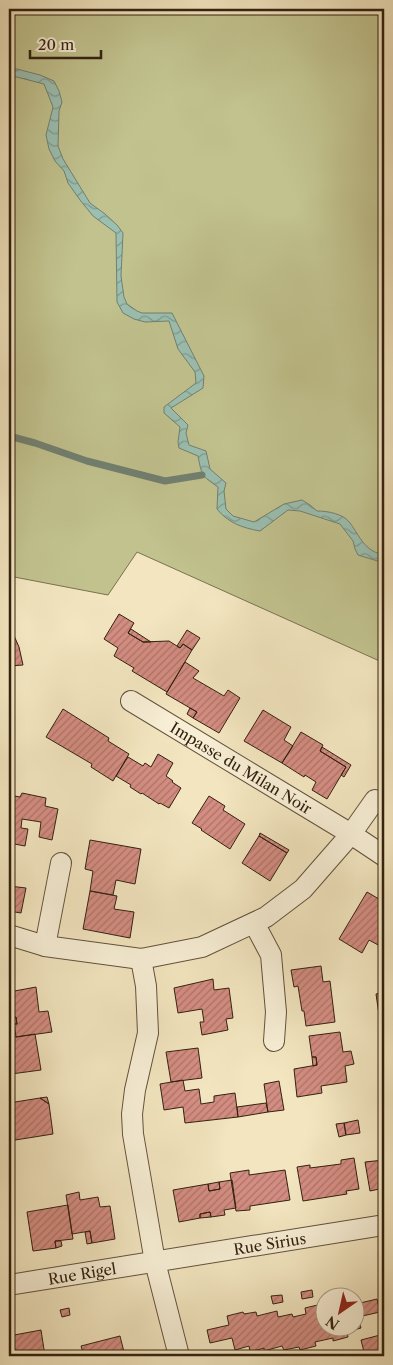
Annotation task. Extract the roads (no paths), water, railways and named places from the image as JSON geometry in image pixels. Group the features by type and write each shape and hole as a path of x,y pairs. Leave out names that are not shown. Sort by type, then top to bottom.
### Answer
{"street":[{"name":"Impasse du Milan Noir","path":"131,702 351,834 384,856"},
{"path":"9,935 45,946 141,959 202,947 266,917 303,889 351,834 374,800"},
{"path":"45,946 61,863"},
{"path":"254,923 271,955 276,1012 274,1041"},
{"path":"141,959 146,986 148,1033 135,1090 132,1114 133,1134 155,1262 179,1356"},
{"name":"Rue Sirius","path":"155,1262 384,1225"},
{"name":"Rue Rigel","path":"9,1286 155,1262"}],"water":[{"path":"9,67 40,75 54,81 62,102 59,111 58,146 63,159 90,203 105,214 123,233 121,276 127,304 142,313 172,313 204,376 203,388 171,408 188,425 186,433 189,445 206,451 210,469 226,483 224,491 226,509 233,516 254,522 284,504 302,500 317,511 344,517 369,548 374,552 384,555 384,563 358,555 353,541 340,524 300,511 288,510 260,531 236,524 217,509 218,487 203,474 198,456 179,448 180,427 164,413 164,407 196,383 195,372 178,349 169,321 145,322 123,313 117,302 116,233 93,216 80,200 49,149 46,135 53,107 44,84 9,75"}],"waterway":[{"path":"9,436 87,461 165,481 202,475"}]}
